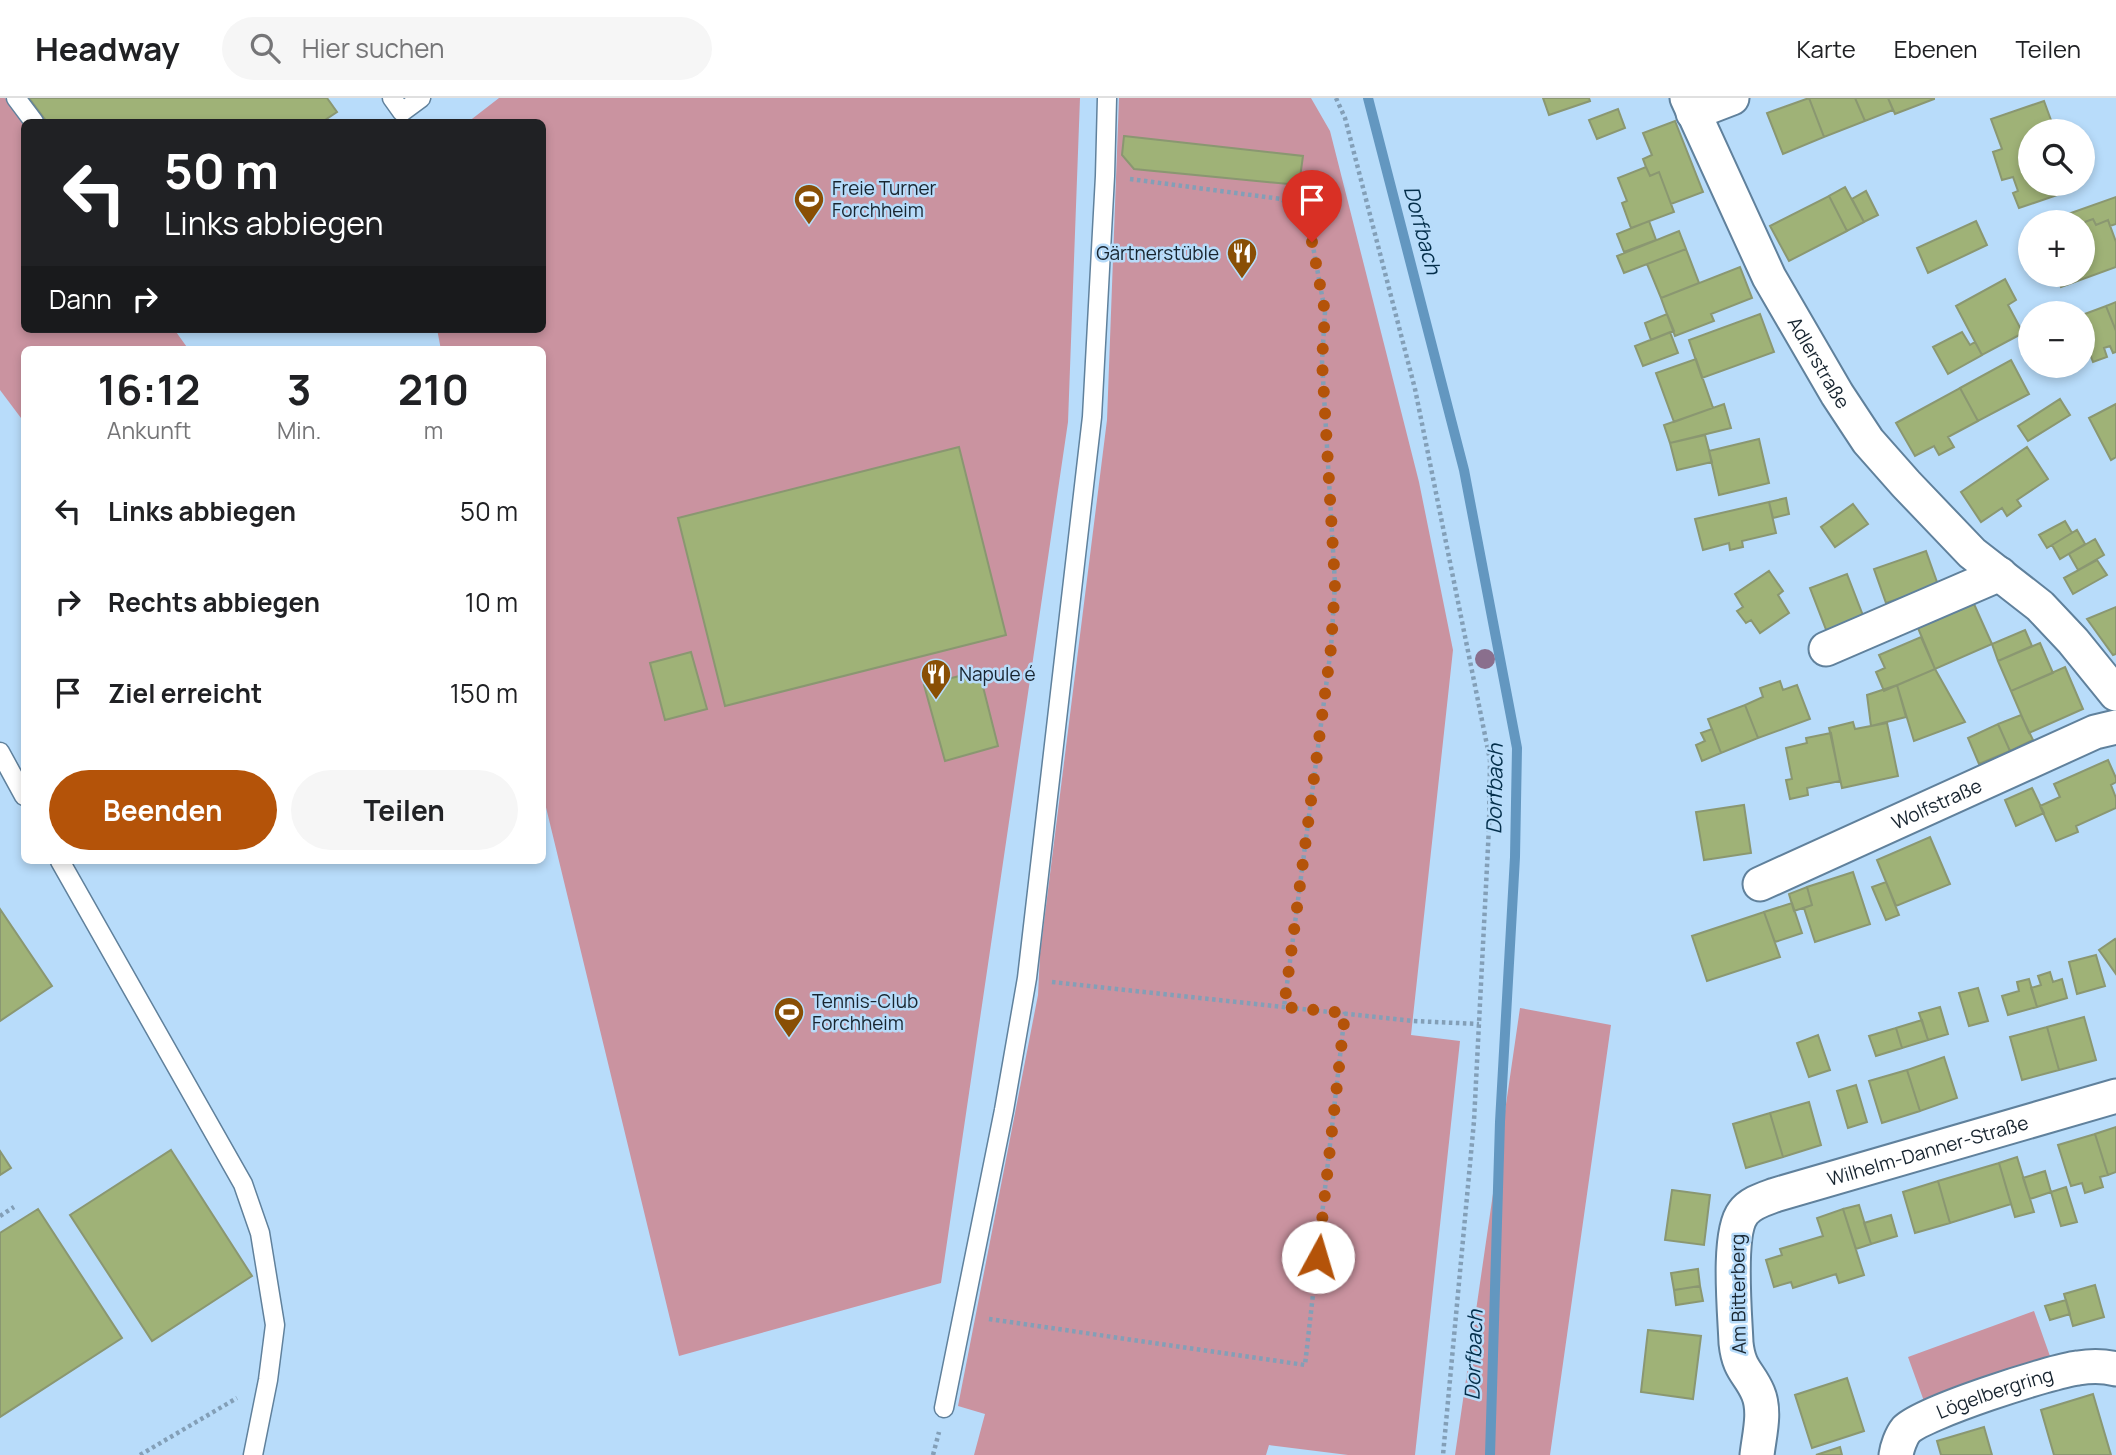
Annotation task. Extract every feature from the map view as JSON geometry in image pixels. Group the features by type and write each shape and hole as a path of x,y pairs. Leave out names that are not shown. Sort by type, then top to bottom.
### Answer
{"street":[{"name":"Adlerstraße","path":"1732,98 1690,105 1769,277 1837,394 1868,441 1906,484 1972,553 2040,606 2116,694"},
{"path":"1826,649 2000,574"},
{"name":"Wolfstraße","path":"1760,884 2095,732 2116,727"},
{"name":"Wilhelm-Danner-Straße","path":"1743,1213 1756,1202 1776,1195 2116,1096"},
{"name":"Am Bitterberg","path":"1743,1213 1736,1227 1734,1245 1735,1343 1738,1359 1758,1392 1762,1407 1757,1455"},
{"name":"Lögelbergring","path":"1896,1455 1906,1430 1924,1417 2047,1375 2078,1368 2105,1366 2116,1369"}],"lane":[{"path":"16,98 32,119"},
{"path":"392,98 402,112 421,98"},
{"path":"944,1408 1027,978 1092,417 1107,98"},
{"path":"0,752 21,790"},
{"path":"62,864 243,1184 260,1233 275,1325 268,1380 253,1455"}],"path":[{"path":"1336,98 1345,118 1415,389 1490,760 1474,1121 1443,1455"},
{"path":"1105,176 1281,199 1308,219 1325,312 1322,361 1335,584 1331,648 1284,1007"},
{"path":"1027,978 1413,1021 1479,1024"},
{"path":"964,1313 1306,1365 1345,1013"},
{"path":"0,1216 14,1207"},
{"path":"140,1455 268,1380"}],"shaded area":[{"path":"0,98 5,98 21,120 21,333 177,333 186,346 21,346 21,418 0,390"},
{"name":"Tennis-Club Forchheim","path":"499,98 1080,98 1068,422 941,1283 679,1356 546,807 546,346 440,346 438,333 546,333 546,119 472,119"},
{"path":"1119,98 1311,98 1330,131 1419,482 1453,650 1411,1035 1460,1041 1415,1455 1348,1455 1269,1445 1266,1455 974,1455 985,1414 958,1406 1038,995 1040,954 1107,420"},
{"path":"1520,1008 1611,1025 1550,1455 1455,1455"},
{"path":"2034,1311 2051,1359 1925,1404 1908,1357"}],"building":[{"path":"29,98 327,98 337,112 326,119 45,119"},
{"path":"1543,98 1589,98 1590,101 1549,115"},
{"path":"1809,98 1824,137 1783,154 1767,113"},
{"path":"1809,98 1855,98 1865,121 1824,137"},
{"path":"1855,98 1888,98 1893,110 1865,121"},
{"path":"1888,98 1934,98 1934,99 1895,114"},
{"path":"2044,101 2051,119 2018,119 2018,191 2013,177 2002,180 1993,152 2002,149 1991,119"},
{"path":"1618,109 1625,128 1597,139 1589,120"},
{"path":"1675,121 1703,192 1671,204 1659,172 1650,176 1646,167 1643,159 1652,155 1643,133"},
{"path":"1124,136 1303,156 1299,185 1134,169 1122,155"},
{"path":"1646,167 1650,176 1659,172 1674,212 1631,228 1622,203 1627,201 1618,178"},
{"path":"1845,187 1864,222 1847,231 1829,196"},
{"path":"1866,191 1878,215 1864,222 1852,199"},
{"path":"2018,191 2018,196 2054,196 2019,208 2013,193"},
{"path":"1829,196 1847,231 1789,261 1770,226"},
{"path":"2116,197 2116,224 2110,226 2108,220 2096,225 2095,210 2079,210"},
{"path":"2108,220 2116,242 2116,267 2095,275 2095,223 2096,225"},
{"path":"1649,221 1656,240 1624,252 1617,234"},
{"path":"1976,221 1987,245 1928,273 1917,248"},
{"path":"1679,231 1686,249 1624,273 1617,256"},
{"path":"1686,249 1699,283 1661,298 1647,264"},
{"path":"1740,267 1752,298 1711,314 1714,321 1675,336 1661,298"},
{"path":"2005,279 2016,300 2008,305 2018,324 2018,336 1982,355 1956,306"},
{"path":"2116,302 2116,331 2106,306"},
{"path":"2106,306 2116,331 2116,352 2113,353 2110,346 2104,348 2107,357 2095,361 2095,310"},
{"path":"1667,314 1674,331 1651,340 1645,323"},
{"path":"1760,314 1774,352 1702,378 1689,340"},
{"path":"1670,332 1678,353 1643,366 1635,346"},
{"path":"1962,332 1970,345 1975,342 1982,355 1948,374 1933,347"},
{"path":"1696,359 1713,408 1674,422 1656,373"},
{"path":"2011,360 2018,378 2029,394 1978,421 1960,388"},
{"path":"1960,388 1978,421 1948,437 1954,447 1939,455 1934,446 1915,456 1896,423"},
{"path":"2060,399 2070,415 2028,441 2018,426"},
{"path":"1724,404 1731,428 1670,443 1664,425"},
{"path":"2116,404 2116,457 2111,460 2089,418"},
{"path":"1705,435 1712,462 1677,470 1670,443"},
{"path":"1759,439 1769,483 1719,495 1709,451"},
{"path":"959,447 1006,635 725,706 678,518"},
{"path":"2027,447 2048,479 2017,500 2021,506 2007,516 2002,508 1981,522 1961,492"},
{"path":"1786,498 1789,514 1773,518 1769,502"},
{"path":"1769,502 1776,533 1742,541 1743,547 1730,550 1729,543 1703,550 1695,519"},
{"path":"1853,504 1868,524 1835,547 1821,527"},
{"path":"2065,521 2072,533 2047,548 2039,535"},
{"path":"2077,530 2085,544 2060,559 2052,545"},
{"path":"2095,539 2104,555 2078,570 2069,554"},
{"path":"1926,551 1938,585 1886,603 1874,569"},
{"path":"2097,560 2107,575 2073,594 2064,578"},
{"path":"1769,571 1783,591 1778,595 1789,613 1760,633 1751,620 1746,623 1737,611 1743,607 1735,594"},
{"path":"1847,574 1867,626 1830,640 1810,588"},
{"path":"1974,604 1992,644 1935,669 1918,628"},
{"path":"2116,607 2116,654 2113,655 2087,619"},
{"path":"2025,630 2032,646 1998,661 1992,644"},
{"path":"1921,637 1935,669 1884,691 1876,672 1885,668 1879,655"},
{"path":"2040,643 2053,673 2011,691 1998,661"},
{"path":"691,652 707,709 665,720 650,663"},
{"path":"2065,667 2083,709 2029,733 2011,691"},
{"path":"1935,669 1965,722 1914,741 1897,685"},
{"path":"979,671 998,746 945,761 924,685"},
{"path":"1780,681 1783,690 1797,685 1810,719 1758,738 1745,705 1763,697 1760,688"},
{"path":"1897,685 1906,717 1871,726 1867,695"},
{"path":"1745,705 1758,738 1721,753 1708,719"},
{"path":"2021,715 2033,740 2010,751 1998,724"},
{"path":"1853,722 1855,729 1887,723 1898,776 1842,788 1829,728"},
{"path":"1998,724 2010,751 1979,764 1968,738"},
{"path":"1712,729 1721,753 1702,761 1696,745 1705,741 1701,733"},
{"path":"1831,733 1840,781 1807,788 1808,795 1790,799 1786,780 1792,779 1786,748 1807,743 1806,738"},
{"path":"2108,760 2116,778 2116,782 2111,785 2116,798 2116,808 2076,826 2078,832 2056,841 2040,806 2060,797 2054,784"},
{"path":"2032,788 2044,813 2016,826 2005,800"},
{"path":"1744,805 1751,853 1704,860 1696,812"},
{"path":"1930,837 1950,884 1896,906 1877,860"},
{"path":"1853,872 1870,924 1815,942 1804,908 1812,905 1807,887"},
{"path":"1886,882 1899,915 1886,920 1872,887"},
{"path":"1807,887 1812,905 1794,911 1789,894"},
{"path":"1792,903 1802,933 1775,942 1764,912"},
{"path":"0,909 52,986 0,1021"},
{"path":"1764,912 1780,957 1707,981 1692,936"},
{"path":"2115,939 2116,941 2116,974 2099,950"},
{"path":"2096,955 2105,986 2077,994 2069,962"},
{"path":"2050,972 2053,982 2062,979 2067,998 2037,1007 2031,988 2041,985 2038,976"},
{"path":"2029,979 2037,1007 2008,1015 2002,996 2019,991 2017,982"},
{"path":"1978,988 1988,1021 1969,1026 1959,993"},
{"path":"1940,1007 1948,1034 1928,1040 1919,1013"},
{"path":"2084,1017 2096,1060 2059,1070 2047,1027"},
{"path":"1922,1020 1928,1040 1902,1048 1896,1028"},
{"path":"2047,1027 2059,1070 2022,1080 2010,1037"},
{"path":"1896,1028 1902,1048 1876,1056 1869,1036"},
{"path":"1818,1035 1830,1070 1809,1077 1797,1043"},
{"path":"1944,1057 1957,1098 1920,1111 1907,1070"},
{"path":"1907,1070 1920,1111 1882,1123 1869,1081"},
{"path":"1856,1085 1867,1122 1848,1128 1837,1091"},
{"path":"1809,1102 1821,1145 1783,1157 1770,1113"},
{"path":"1770,1113 1783,1157 1746,1168 1733,1124"},
{"path":"2116,1127 2116,1172 2108,1175 2095,1134"},
{"path":"2095,1134 2108,1175 2100,1177 2103,1187 2085,1193 2082,1183 2071,1186 2058,1145"},
{"path":"171,1150 252,1276 152,1341 70,1215"},
{"path":"0,1151 11,1168 0,1175"},
{"path":"2017,1157 2034,1212 2015,1217 1999,1163"},
{"path":"1999,1163 2011,1204 1950,1223 1938,1181"},
{"path":"2045,1171 2051,1192 2030,1199 2023,1178"},
{"path":"1938,1181 1950,1223 1915,1233 1903,1192"},
{"path":"2066,1187 2077,1222 2061,1226 2051,1192"},
{"path":"1672,1190 1710,1195 1704,1245 1665,1240"},
{"path":"1859,1205 1871,1244 1856,1249 1843,1209"},
{"path":"38,1209 122,1338 0,1417 0,1233"},
{"path":"1843,1209 1864,1275 1839,1283 1836,1274 1793,1288 1791,1282 1774,1287 1766,1260 1782,1255 1780,1249 1823,1236 1817,1218"},
{"path":"1891,1215 1897,1236 1871,1244 1864,1223"},
{"path":"1698,1269 1700,1286 1674,1290 1671,1273"},
{"path":"2095,1285 2104,1317 2073,1326 2064,1294"},
{"path":"1700,1286 1703,1301 1676,1305 1674,1290"},
{"path":"2066,1300 2070,1314 2050,1320 2045,1306"},
{"path":"1648,1330 1701,1336 1693,1399 1641,1392"},
{"path":"1847,1378 1864,1431 1812,1448 1795,1395"},
{"path":"2093,1394 2111,1455 2054,1455 2041,1410"},
{"path":"1984,1427 1992,1455 1941,1455 1937,1441"},
{"path":"1840,1447 1842,1455 1816,1455"}],"waterway":[{"name":"Dorfbach","path":"1368,98 1464,470 1517,748 1515,857 1500,1122 1490,1455"}],"place":[{"name":"Freie Turner Forchheim","path":"809,226"},
{"name":"Gärtnerstüble","path":"1242,280"},
{"name":"Napule é","path":"936,701"},
{"name":"Tennis-Club Forchheim","path":"789,1039"}],"route":[{"path":"1312,242 1325,312 1322,361 1335,584 1331,648 1284,1007 1345,1013 1318,1257"}]}
